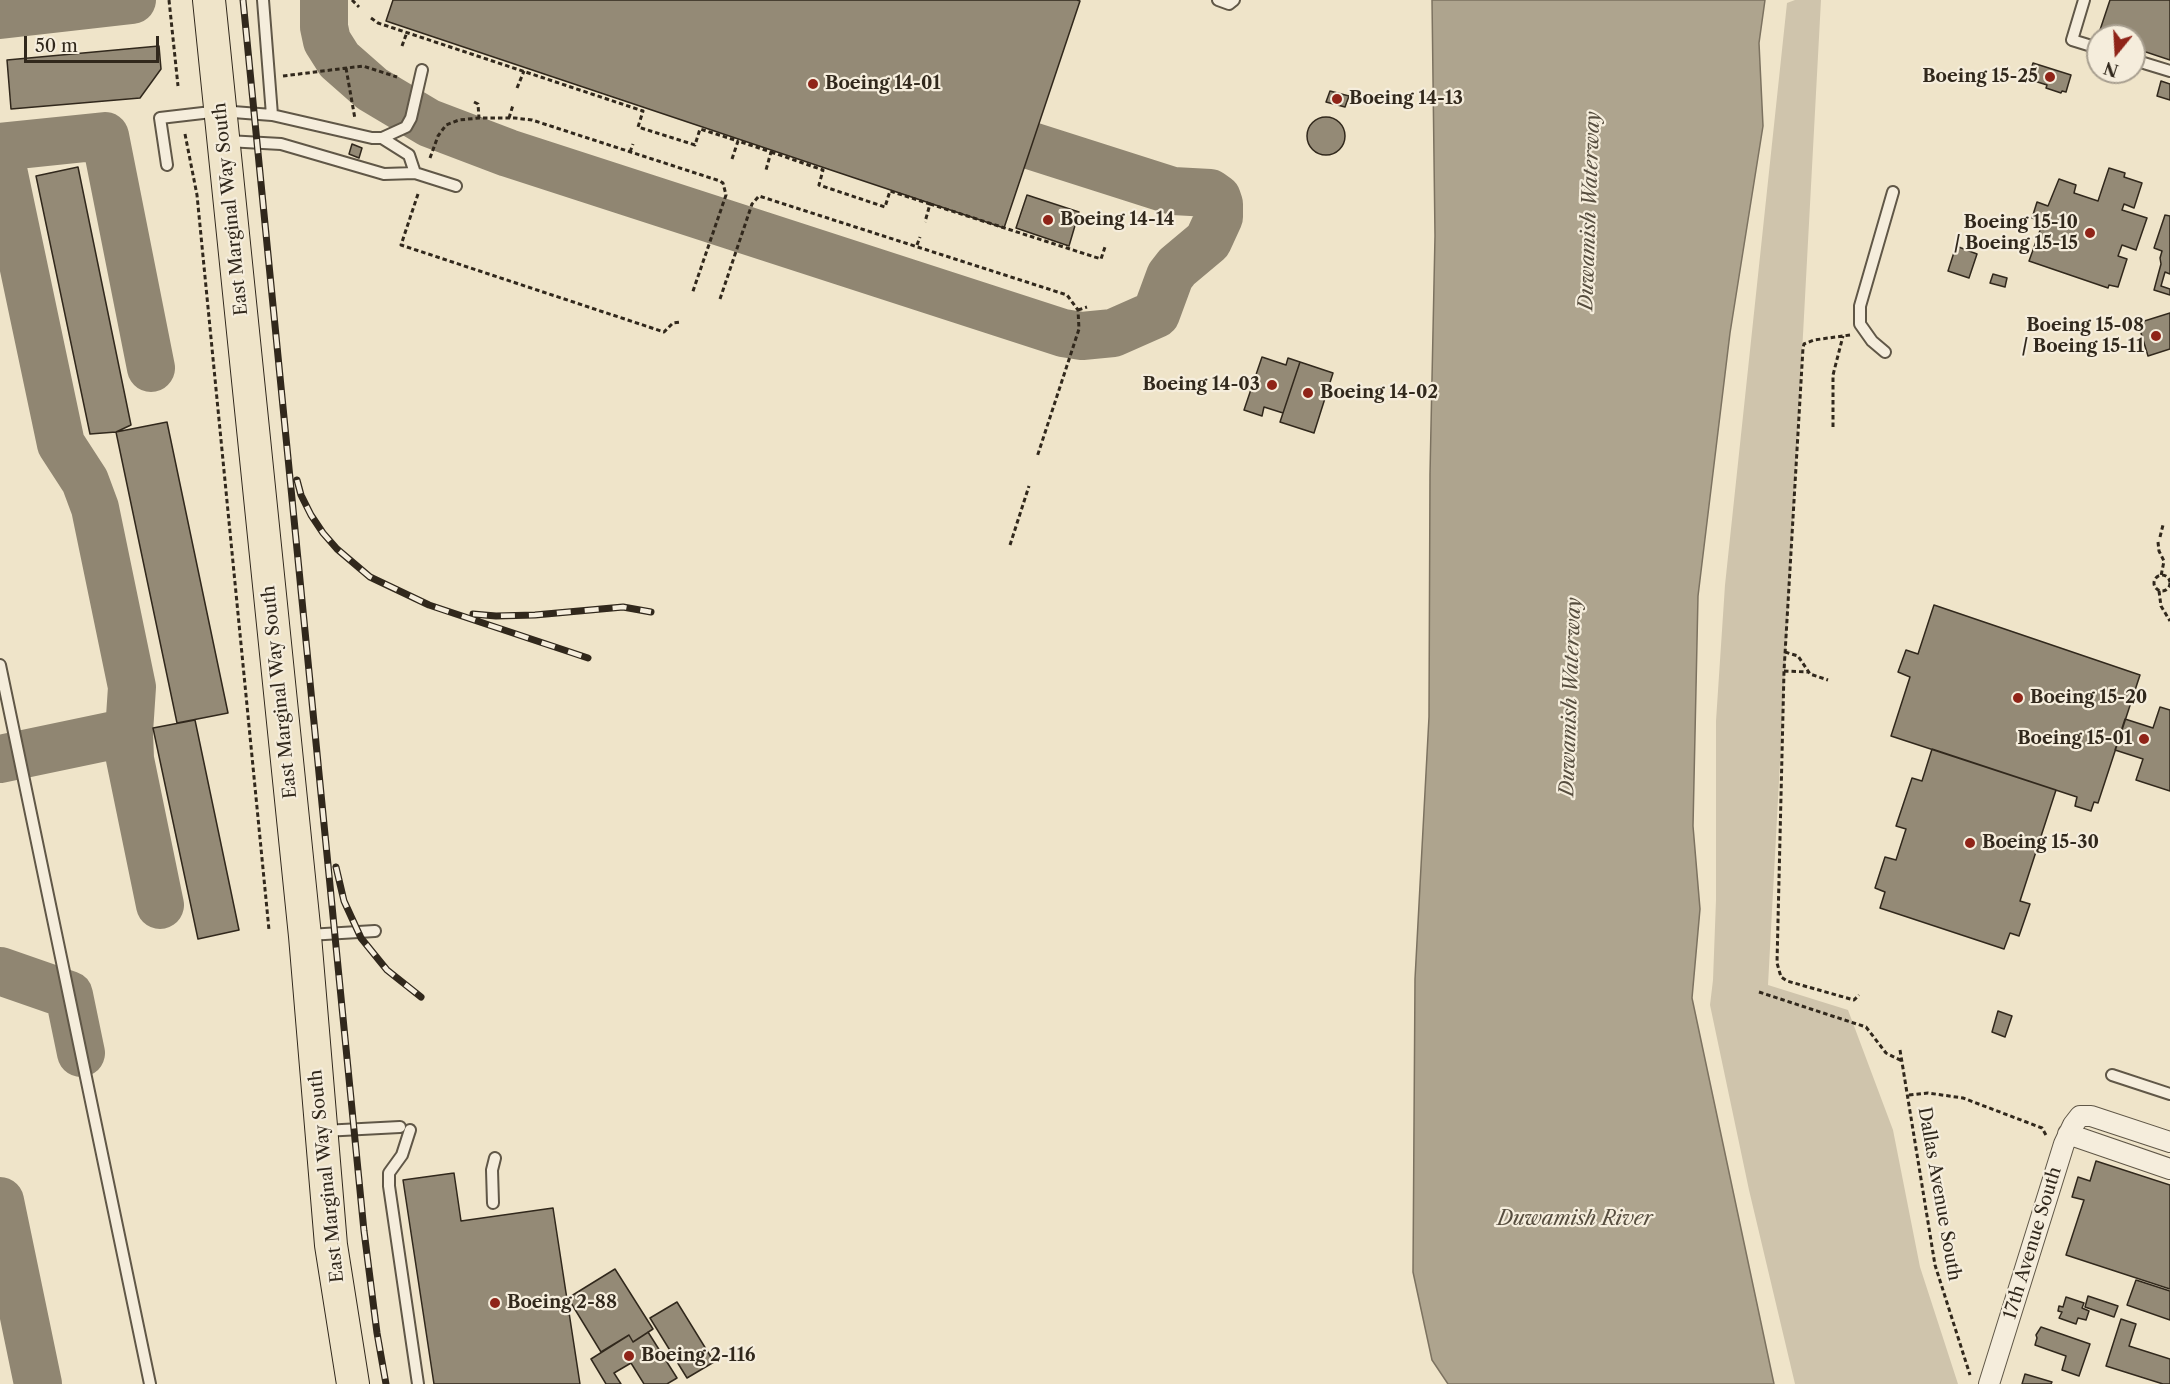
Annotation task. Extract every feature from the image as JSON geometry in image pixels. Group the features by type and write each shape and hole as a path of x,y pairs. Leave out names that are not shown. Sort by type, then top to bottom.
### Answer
{"main road":[{"name":"East Marginal Way South","path":"209,0 305,936 331,1245 353,1384"}],"street":[{"path":"2170,1142 2091,1116 2080,1116 2068,1134 2170,1168"},
{"name":"17th Avenue South","path":"1989,1384 2068,1134"}],"lane":[{"path":"263,0 272,115"},
{"path":"1218,0 1229,4 1234,0"},
{"path":"2084,0 2072,40 2086,44"},
{"path":"2146,64 2170,71"},
{"path":"167,165 160,118 220,111 272,115 372,138 382,138 406,127 411,118 422,70"},
{"path":"382,138 409,155 415,173"},
{"path":"224,141 281,144 384,174 415,173 456,186"},
{"path":"1885,352 1860,324 1860,306 1893,192"},
{"path":"0,665 150,1384"},
{"path":"305,936 375,931"},
{"path":"2112,1075 2170,1094"},
{"path":"321,1131 405,1129 402,1155 389,1173 389,1186 418,1384"},
{"path":"493,1203 492,1170 495,1158"}],"path":[{"path":"169,0 178,86"},
{"path":"352,0 359,7"},
{"path":"371,18 378,23 406,33 643,111 638,127 695,145 700,129 823,170 819,185 885,207 890,191 1101,259 1105,247"},
{"path":"402,46 406,33"},
{"path":"269,77 363,66 397,77"},
{"path":"346,68 356,117 354,122"},
{"path":"518,88 524,71"},
{"path":"474,102 478,104 478,118"},
{"path":"508,118 513,105"},
{"path":"430,158 438,136 446,125 459,120 478,118 532,120 723,183 726,195 692,294"},
{"path":"185,134 200,218 269,930"},
{"path":"732,159 738,141"},
{"path":"630,152 633,144"},
{"path":"766,170 771,152"},
{"path":"418,194 402,245 664,332 673,323 681,322"},
{"path":"720,299 752,204 759,196 1062,292 1068,295 1078,310 1077,335 1037,457"},
{"path":"925,222 930,204"},
{"path":"917,245 920,237"},
{"path":"1078,310 1087,307"},
{"path":"1859,995 1854,1000 1787,981 1781,977 1777,963 1784,671 1803,348 1808,342 1866,333"},
{"path":"1833,427 1833,375 1843,336"},
{"path":"1010,545 1029,486"},
{"path":"2160,537 2163,525"},
{"path":"2158,542 2158,551 2164,561 2161,576 2154,582 2159,591 2161,606 2170,621"},
{"path":"2159,591 2167,590 2170,583 2168,578 2161,576"},
{"path":"1785,652 1798,656 1808,672 1814,676 1828,680"},
{"path":"1784,671 1808,672"},
{"path":"1759,992 1866,1027 1886,1053 1902,1061"},
{"name":"Dallas Avenue South","path":"1900,1050 1935,1265 1970,1376"},
{"path":"1908,1095 1928,1093 1963,1098 2042,1128 2048,1139"}],"shaded area":[{"path":"1795,0 1821,0 1768,985 1848,1010 1893,1130 1920,1267 1958,1384 1795,1384 1749,1190 1710,1005 1716,900 1716,721 1725,585 1787,3"}],"water":[{"name":"Duwamish River","path":"1432,0 1765,0 1759,43 1763,126 1730,333 1698,596 1693,826 1700,909 1692,998 1774,1384 1448,1384 1432,1360 1413,1272 1415,979 1429,717 1430,474 1435,236"}],"building":[{"name":"Boeing 14-01","path":"393,0 1080,1 1004,228 386,21"},
{"path":"2110,0 2170,0 2170,60 2146,52 2146,24 2102,24"},
{"path":"159,46 161,69 140,98 11,109 7,60"},
{"name":"Boeing 15-25","path":"2033,63 2071,75 2066,92 2061,93 2046,88 2047,85 2028,79"},
{"path":"2161,81 2170,84 2170,100 2157,96"},
{"name":"Boeing 14-13","path":"1330,91 1349,96 1345,107 1326,102"},
{"path":"1326,117 1340,122 1345,136 1340,150 1326,155 1312,150 1307,136 1312,122"},
{"path":"352,144 362,148 359,158 349,154"},
{"path":"78,167 131,425 116,432 90,434 36,176"},
{"name":"Boeing 15-10 / Boeing 15-15","path":"2109,168 2125,173 2124,177 2142,183 2134,208 2124,204 2122,210 2147,218 2136,250 2122,245 2118,256 2127,259 2118,287 2109,285 2108,288 2029,261 2043,222 2032,218 2037,202 2048,206 2059,179 2076,185 2074,193 2098,201"},
{"name":"Boeing 14-14","path":"1027,195 1079,212 1069,246 1016,228"},
{"path":"2165,215 2170,216 2170,274 2165,272 2161,286 2170,289 2170,295 2154,290 2162,251 2154,248"},
{"path":"1956,246 1977,254 1969,278 1948,271"},
{"path":"1993,274 2007,278 2005,287 1990,283"},
{"name":"Boeing 15-08 / Boeing 15-11","path":"2170,313 2170,349 2148,356 2138,323"},
{"name":"Boeing 14-03","path":"1262,357 1286,365 1288,358 1300,362 1283,413 1264,407 1262,416 1244,410"},
{"name":"Boeing 14-02","path":"1300,362 1333,373 1314,433 1280,422"},
{"path":"167,422 228,713 177,723 116,432"},
{"name":"Boeing 15-20","path":"1934,605 2140,675 2098,803 2094,802 2091,811 2075,806 2077,797 1891,736 1910,677 1898,672 1906,650 1918,654"},
{"name":"Boeing 15-01","path":"2160,707 2170,710 2170,791 2136,780 2143,759 2115,750 2125,719 2153,728"},
{"path":"195,720 239,930 198,939 153,728"},
{"name":"Boeing 15-30","path":"1932,749 2056,790 2020,901 2030,904 2019,936 2010,933 2004,949 1880,908 1885,892 1875,888 1885,857 1896,860 1906,829 1896,826 1912,778 1922,781"},
{"path":"1998,1011 2012,1016 2005,1037 1992,1032"},
{"path":"2096,1161 2170,1185 2170,1289 2066,1255 2084,1200 2072,1197 2078,1177 2090,1181"},
{"name":"Boeing 2-88","path":"454,1173 461,1221 553,1208 580,1384 434,1384 403,1180"},
{"path":"615,1269 653,1329 633,1342 629,1335 601,1352 568,1298"},
{"path":"2136,1280 2170,1291 2170,1320 2127,1305"},
{"path":"2088,1296 2118,1306 2114,1317 2085,1307"},
{"path":"2066,1297 2084,1303 2082,1308 2089,1311 2086,1320 2078,1318 2076,1324 2059,1318 2062,1312 2058,1311 2059,1306 2063,1307"},
{"path":"677,1302 714,1362 687,1378 650,1318"},
{"path":"2121,1319 2136,1324 2129,1346 2170,1359 2170,1384 2163,1384 2106,1366"},
{"path":"2041,1327 2090,1344 2079,1376 2062,1370 2066,1356 2035,1345 2036,1335"},
{"name":"Boeing 2-116","path":"648,1332 677,1378 667,1384 644,1384 631,1363 614,1373 621,1384 606,1384 591,1359 629,1335 633,1342"},
{"path":"2025,1374 2052,1382 2051,1384 2022,1384"}],"taxiway":[{"path":"0,15 132,0"},
{"path":"324,0 324,27 327,41 339,60 372,89 429,123 508,153 1063,333 1082,336 1113,333 1156,314 1170,276 1177,267 1208,241 1219,217 1217,198 1210,193 1173,191 1032,146"},
{"path":"0,147 105,136 151,368"},
{"path":"0,155 61,444 85,481 95,508 132,687 130,759 160,905"},
{"path":"0,759 129,732"},
{"path":"0,971 69,995 81,1053"},
{"path":"0,1201 38,1384"}],"railway":[{"path":"243,0 364,1231 386,1384"},
{"path":"297,480 301,495 323,533 337,549 370,577 429,605 588,658"},
{"path":"473,614 535,615 623,607 651,612"},
{"path":"336,867 344,901 361,938 387,970 421,997"}],"place":[{"name":"Boeing 15-25","path":"2050,77"},
{"name":"Boeing 14-01","path":"813,84"},
{"name":"Boeing 14-13","path":"1337,99"},
{"name":"Boeing 14-14","path":"1048,220"},
{"name":"Boeing 15-10 / Boeing 15-15","path":"2090,233"},
{"name":"Boeing 15-08 / Boeing 15-11","path":"2156,336"},
{"name":"Boeing 14-03","path":"1272,385"},
{"name":"Boeing 14-02","path":"1308,393"},
{"name":"Boeing 15-20","path":"2018,698"},
{"name":"Boeing 15-01","path":"2144,739"},
{"name":"Boeing 15-30","path":"1970,843"},
{"name":"Boeing 2-88","path":"495,1303"},
{"name":"Boeing 2-116","path":"629,1356"}],"water label":[{"name":"Duwamish Waterway","path":"1590,211"},
{"name":"Duwamish Waterway","path":"1571,697"}]}
